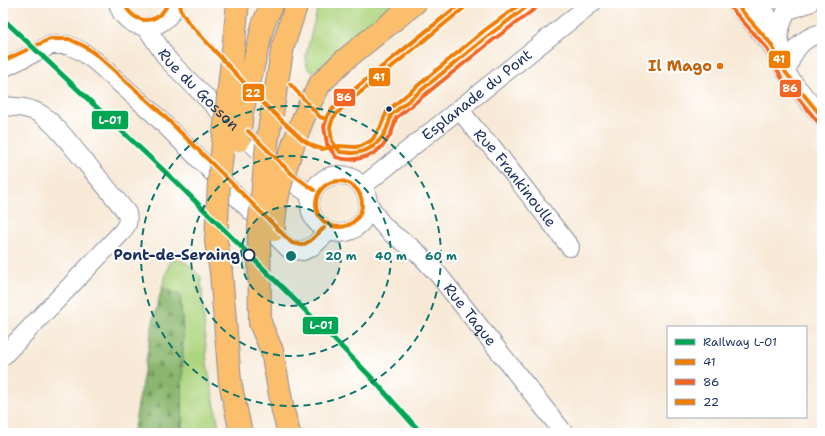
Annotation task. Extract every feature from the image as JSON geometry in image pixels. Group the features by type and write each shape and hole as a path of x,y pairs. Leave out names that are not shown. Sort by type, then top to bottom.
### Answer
{"highway":[{"path":"238,3 219,182 216,241 221,272 230,382 241,433"},
{"path":"221,272 227,251 242,112 263,25 272,3"},
{"path":"289,433 283,411 272,351 260,323 259,229 267,143 283,46 297,3"},
{"path":"272,351 274,320 274,221 280,185 296,134 320,84 342,62 415,3"}],"street":[{"path":"118,3 122,14 137,25 146,27 162,22 173,10 175,3"},
{"name":"Esplanade du Pont","path":"363,186 592,3"},
{"path":"735,3 771,44 786,72 798,90 822,117"},
{"path":"744,3 753,8 786,11 809,3"},
{"path":"761,8 778,35 786,72"},
{"path":"778,35 786,11"},
{"name":"Rue du Gosson","path":"146,27 168,60 288,179 311,195"},
{"path":"786,72 796,49 802,42 822,33"},
{"path":"3,68 51,45 68,45 81,51 94,60 153,113 289,249 303,251 313,246 328,232"},
{"path":"3,106 26,108 42,115 52,123 127,213 128,220 127,225 122,232 100,256 3,356"},
{"name":"Rue Frankinoulle","path":"459,109 483,139 492,147 570,247"},
{"path":"334,175 345,175 355,179 363,186 367,194 369,204 367,213 359,226 352,231 336,234 328,232 314,221 310,213 309,204 311,195 316,185 324,178 334,175"},
{"name":"Rue Taque","path":"369,204 376,217 385,227 412,248 437,273 564,433"}],"green space":[{"path":"319,3 398,3 347,44 319,71 312,72 309,70 307,64 306,54"},
{"path":"171,258 187,263 201,277 207,364 220,433 182,433 183,330 180,296 162,288"},
{"path":"162,288 180,295 183,330 182,433 133,433 154,316"}],"rail line":[{"name":"L-01","path":"3,19 177,183 369,375 421,433"}],"transit line":[{"name":"22","path":"124,3 128,11 134,16 146,20 159,16 168,3"},
{"name":"86","path":"461,3 341,100 328,115 324,127 327,144 336,157 345,159 361,158 380,149 392,132 396,118 493,40 536,8"},
{"name":"22","path":"290,84 320,117 326,119 328,114 341,100 461,3"},
{"name":"41","path":"470,3 345,105 333,118 330,127 332,141 340,152 361,152 374,146 383,136 391,115 489,35 532,3"},
{"name":"22","path":"181,5 180,9 188,22 263,103 303,140 322,149 339,146 361,146 372,140 380,128 387,111 485,30 522,3"},
{"name":"41","path":"735,3 771,44 786,73 822,117"},
{"name":"86","path":"730,7 766,47 781,77 817,121"},
{"name":"22","path":"3,61 50,39 69,39 84,46 98,56 157,109 292,243 302,245 310,241 324,228"},
{"name":"22","path":"248,131 292,174 314,190"},
{"name":"22","path":"344,181 356,187 361,195 362,204 361,213 356,221 348,226 334,227 322,221 317,213 316,199 322,187 330,182 344,181"}],"place":[{"name":"Il Mago","path":"720,66"},
{"name":"Pont-de-Seraing","path":"249,255"}]}
